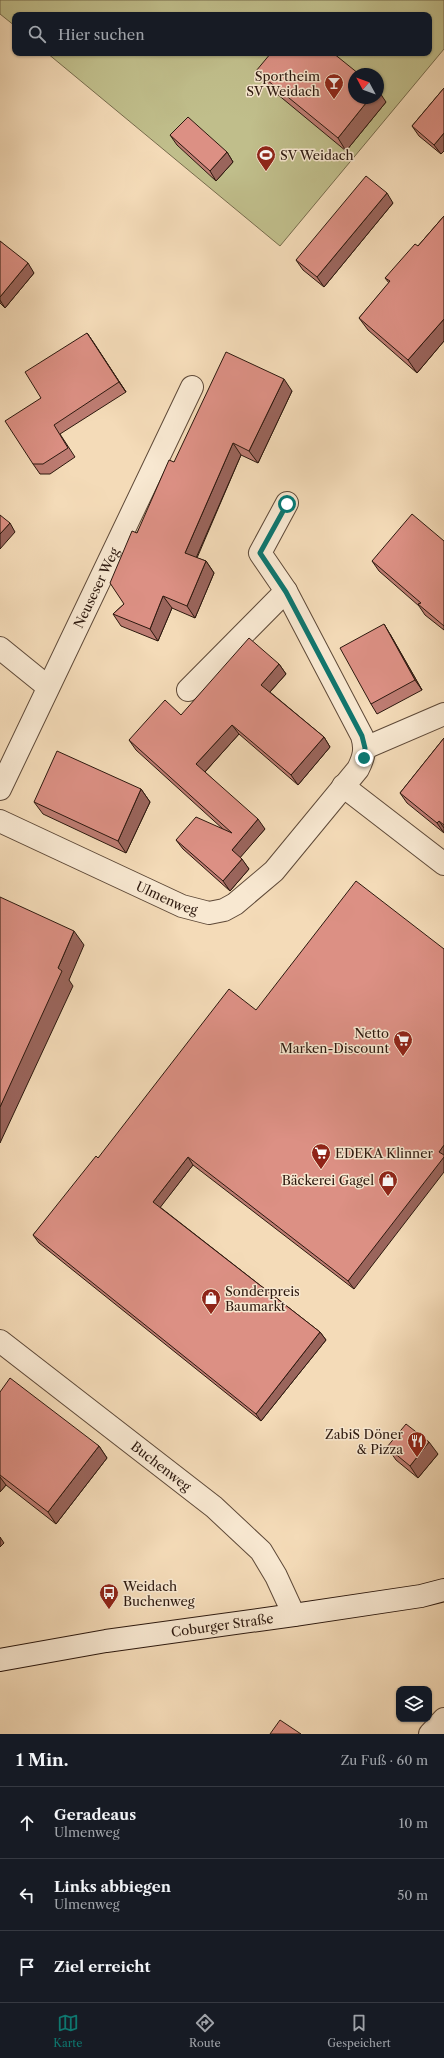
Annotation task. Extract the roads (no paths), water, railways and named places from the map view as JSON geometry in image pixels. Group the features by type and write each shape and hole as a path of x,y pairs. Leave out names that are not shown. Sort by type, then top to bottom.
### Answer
{"street":[{"name":"Neuseser Weg","path":"0,789 192,387"},
{"path":"287,504 260,553 286,592 362,736 365,748 444,714"},
{"path":"188,690 286,592"},
{"path":"0,648 48,687"},
{"name":"Ulmenweg","path":"0,821 182,906 209,913 224,910 235,904 274,871 358,769 364,758 365,748"},
{"path":"343,786 444,864"},
{"name":"Buchenweg","path":"0,1341 214,1507 261,1551 276,1576 294,1615"},
{"name":"Coburger Straße","path":"0,1660 106,1641 421,1596 444,1590"},
{"path":"430,1734 444,1719"}],"place":[{"name":"Sportheim SV Weidach","path":"334,100"},
{"name":"SV Weidach","path":"266,172"},
{"name":"Netto Marken-Discount","path":"403,1057"},
{"name":"EDEKA Klinner","path":"321,1170"},
{"name":"Bäckerei Gagel","path":"388,1197"},
{"name":"Sonderpreis Baumarkt","path":"211,1315"},
{"name":"ZabiS Döner & Pizza","path":"417,1458"},
{"name":"Weidach Buchenweg","path":"109,1610"}]}
